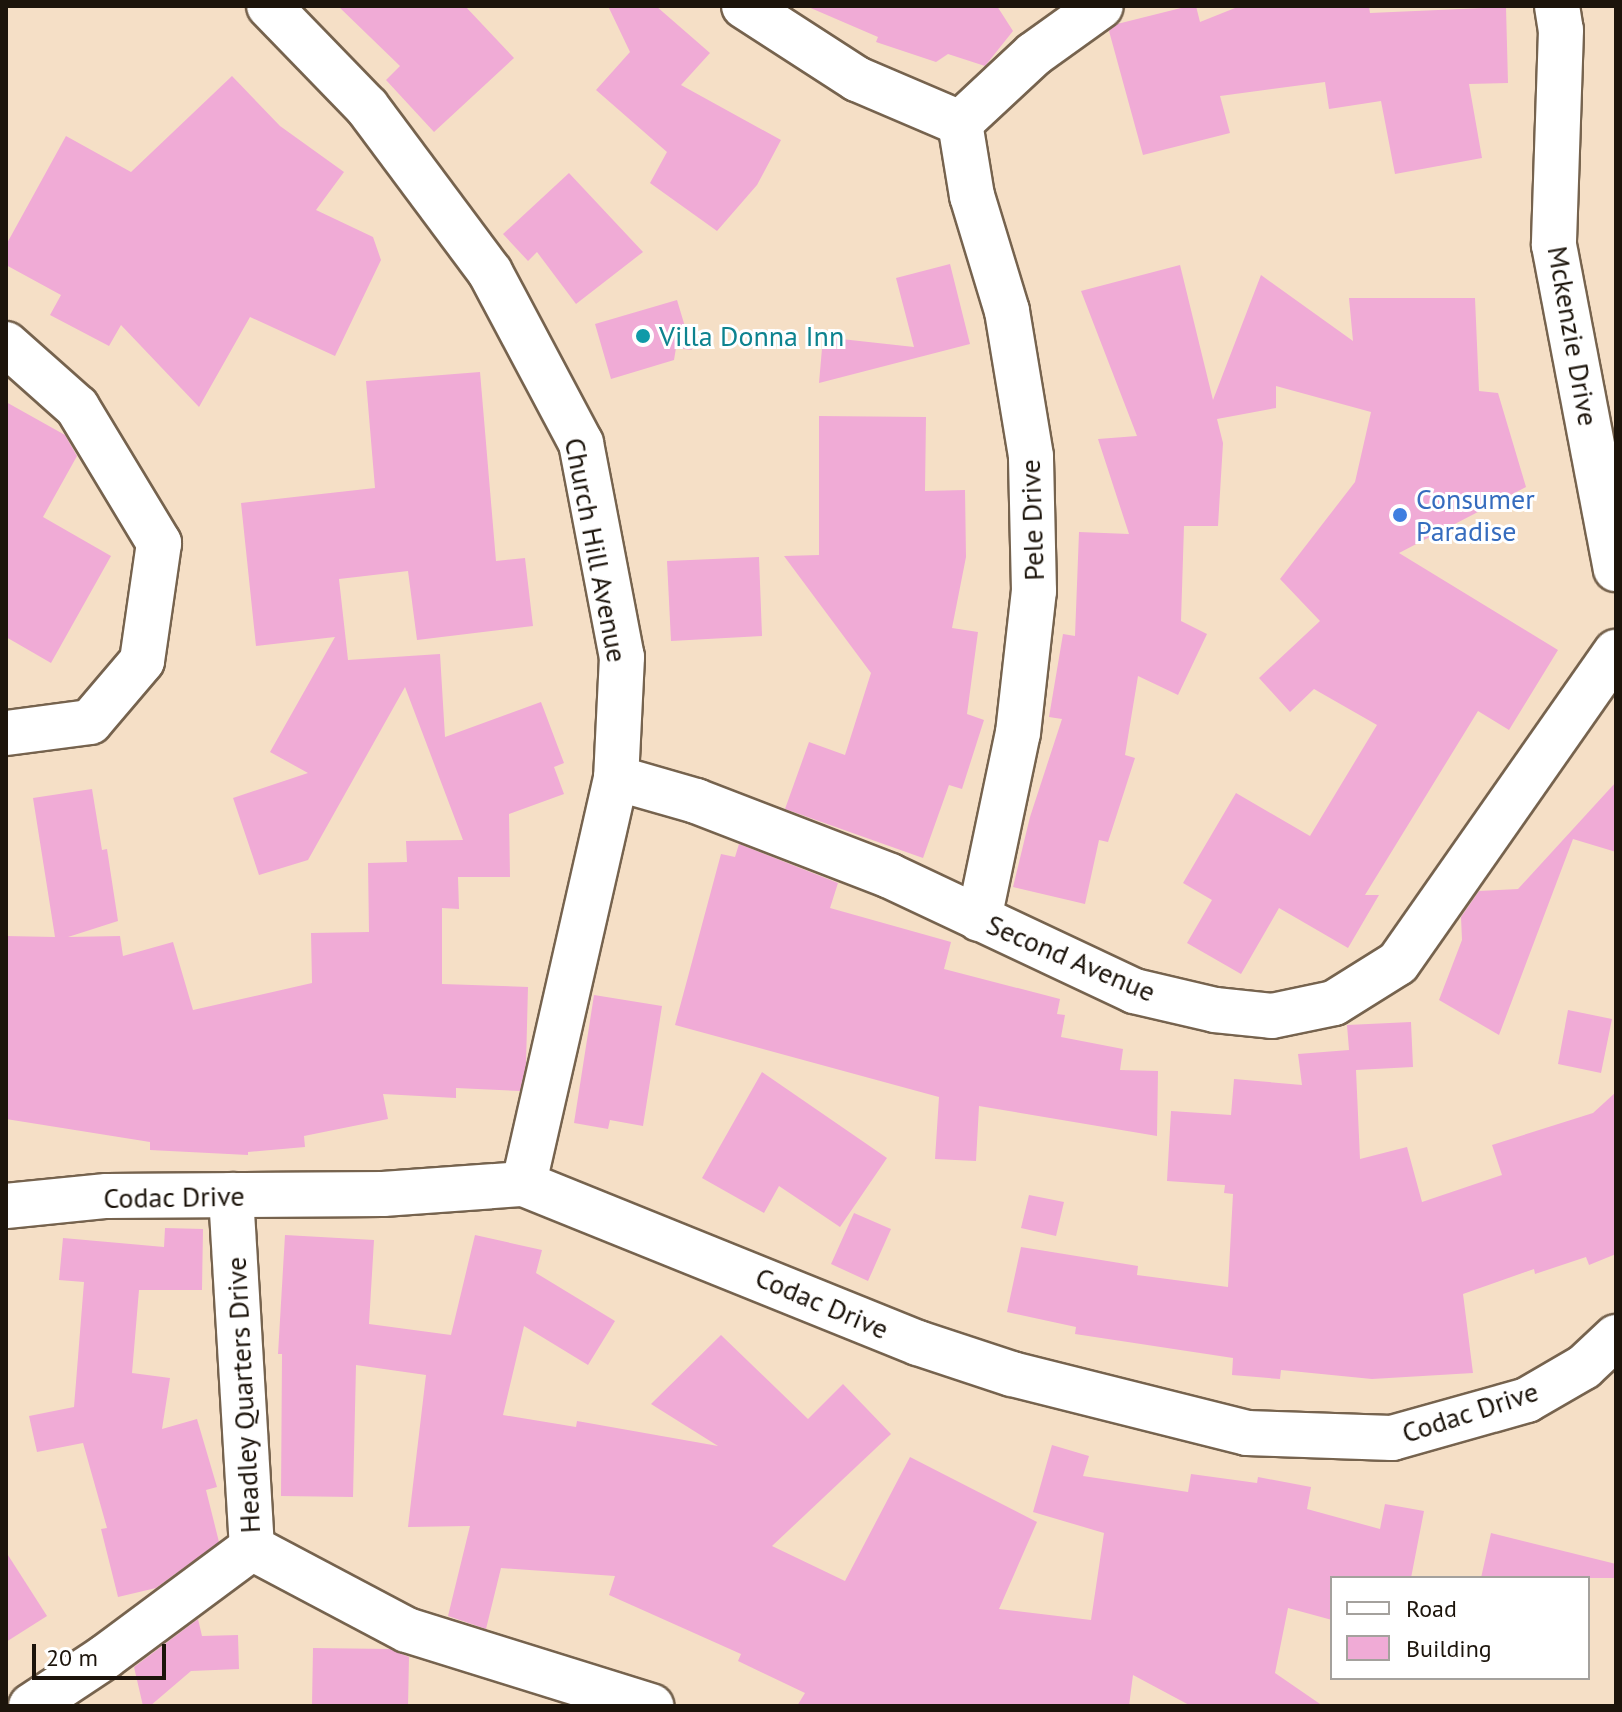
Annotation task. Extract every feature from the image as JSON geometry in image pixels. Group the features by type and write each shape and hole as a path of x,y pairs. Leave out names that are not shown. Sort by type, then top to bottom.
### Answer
{"street":[{"name":"Church Hill Avenue","path":"269,6 367,107 490,272 581,443 622,657 616,778 524,1184"},
{"path":"744,6 857,79 960,123 1034,54 1101,6"},
{"name":"Mckenzie Drive","path":"1557,6 1561,30 1554,245 1616,569"},
{"name":"Pele Drive","path":"960,123 972,196 1007,311 1031,456 1034,576 1018,733 979,919"},
{"path":"6,344 77,407 159,543 142,661 90,722 6,733"},
{"name":"Second Avenue","path":"616,778 696,801 890,876 1148,994 1215,1010 1272,1016 1334,1003 1398,963 1616,652"},
{"name":"Codac Drive","path":"6,1206 107,1196 383,1194 524,1184 918,1343 1012,1374 1247,1433 1392,1438 1527,1400 1584,1367 1616,1337"},
{"name":"Headley Quarters Drive","path":"231,1195 252,1548 407,1630 651,1706"},
{"path":"31,1706 105,1657 252,1548"}],"building":[{"path":"338,6 465,6 514,58 434,132 386,80 400,66"},
{"path":"608,6 656,6 710,53 681,85 781,140 757,185 717,231 650,183 667,152 596,90 630,52"},
{"path":"806,6 997,6 1013,31 985,66 948,54 936,62 876,42 878,37"},
{"path":"1196,6 1200,22 1240,6 1369,6 1370,13 1506,7 1508,83 1469,84 1482,158 1395,174 1381,101 1329,109 1325,82 1220,96 1230,133 1143,155 1109,31 1117,24"},
{"path":"232,76 280,126 344,172 316,210 373,237 381,260 335,356 250,317 199,407 121,325 109,346 50,315 61,295 6,265 6,245 66,136 131,172"},
{"path":"569,173 643,252 576,304 537,252 528,261 503,234"},
{"path":"950,264 970,344 819,383 823,337 914,347 896,278"},
{"path":"1180,265 1213,400 1261,275 1353,341 1349,298 1475,298 1479,391 1498,393 1526,487 1399,553 1558,650 1509,730 1478,711 1365,895 1379,895 1348,948 1279,908 1241,974 1187,943 1212,900 1183,883 1236,793 1310,836 1377,725 1314,689 1290,712 1259,678 1320,621 1280,579 1355,482 1371,412 1276,386 1276,408 1217,419 1223,443 1218,526 1184,526 1181,621 1207,634 1178,695 1138,676 1125,755 1135,758 1108,842 1099,840 1085,904 1013,887 1030,817 1062,719 1049,717 1063,634 1075,636 1079,532 1129,534 1098,439 1137,436 1081,291"},
{"name":"Villa Donna Inn","path":"677,300 692,350 676,348 674,360 611,379 595,324"},
{"path":"480,372 496,561 525,558 533,626 417,640 408,571 339,579 348,660 440,654 445,737 541,702 564,763 554,767 564,794 509,814 510,877 458,877 459,909 442,908 442,984 528,987 526,1064 520,1091 456,1088 456,1098 383,1094 388,1119 304,1136 305,1147 248,1152 248,1155 150,1150 150,1142 6,1119 6,936 55,937 33,798 92,789 102,850 107,849 118,921 68,937 120,936 123,956 173,942 193,1010 312,983 311,933 369,932 368,863 407,862 406,841 463,840 405,687 308,860 259,875 233,798 308,773 270,752 335,637 256,646 241,503 375,488 366,381"},
{"path":"6,402 65,435 77,456 43,517 111,556 51,663 6,637"},
{"path":"819,416 926,417 925,491 965,490 966,557 952,628 978,632 967,714 984,720 962,789 949,785 923,858 785,809 809,742 845,755 871,673 784,556 819,555"},
{"path":"759,557 762,636 671,641 667,561"},
{"path":"1616,782 1616,852 1573,839 1499,1035 1439,1000 1462,940 1461,917 1479,891 1518,889"},
{"path":"739,844 838,883 830,908 951,942 944,969 1060,999 1057,1014 1065,1015 1061,1037 1123,1049 1120,1070 1158,1071 1157,1136 979,1106 976,1161 935,1159 939,1097 675,1025 721,854 735,857"},
{"path":"594,995 662,1006 643,1126 610,1120 608,1129 574,1123"},
{"path":"1568,1010 1612,1019 1601,1073 1558,1064"},
{"path":"1411,1022 1413,1067 1356,1070 1360,1159 1407,1147 1422,1202 1502,1175 1492,1145 1593,1113 1616,1092 1616,1254 1589,1265 1586,1257 1535,1274 1534,1269 1463,1294 1473,1373 1372,1379 1281,1370 1280,1379 1232,1375 1233,1358 1075,1334 1076,1327 1007,1312 1021,1247 1138,1266 1137,1275 1228,1287 1233,1194 1224,1193 1225,1185 1167,1181 1171,1111 1231,1115 1234,1079 1302,1085 1298,1054 1349,1050 1347,1025"},
{"path":"762,1072 887,1158 840,1227 779,1186 764,1213 702,1178"},
{"path":"1029,1195 1064,1202 1056,1236 1021,1228"},
{"path":"854,1213 891,1229 868,1281 831,1264"},
{"path":"165,1228 203,1229 202,1290 139,1290 132,1373 170,1378 162,1429 197,1419 217,1487 206,1490 219,1542 156,1588 118,1597 101,1529 107,1528 83,1443 37,1452 29,1416 74,1407 84,1282 59,1280 63,1238 164,1247"},
{"path":"285,1235 374,1240 369,1324 451,1335 475,1235 542,1250 536,1273 615,1321 588,1365 524,1326 503,1415 576,1427 577,1421 718,1446 651,1404 721,1335 808,1419 843,1384 891,1434 772,1546 845,1581 910,1457 1037,1522 999,1609 1091,1620 1104,1533 1033,1512 1052,1445 1089,1456 1083,1476 1188,1492 1191,1474 1257,1483 1258,1477 1311,1487 1307,1509 1380,1529 1385,1504 1424,1511 1411,1576 1330,1576 1330,1619 1288,1608 1275,1673 1323,1706 1191,1706 1133,1675 1129,1706 797,1706 805,1693 738,1661 741,1654 609,1595 615,1576 501,1568 486,1629 448,1616 470,1526 408,1527 426,1375 356,1365 353,1497 281,1496 282,1354 278,1354"},
{"path":"1491,1533 1616,1564 1616,1578 1481,1576"},
{"path":"6,1552 47,1616 6,1642"},
{"path":"198,1619 202,1636 238,1635 239,1669 191,1671 150,1706 143,1706 134,1667"},
{"path":"313,1648 390,1649 409,1657 408,1706 312,1706"}],"place":[{"name":"Villa Donna Inn","path":"643,336"},
{"name":"Consumer Paradise","path":"1400,515"}]}
